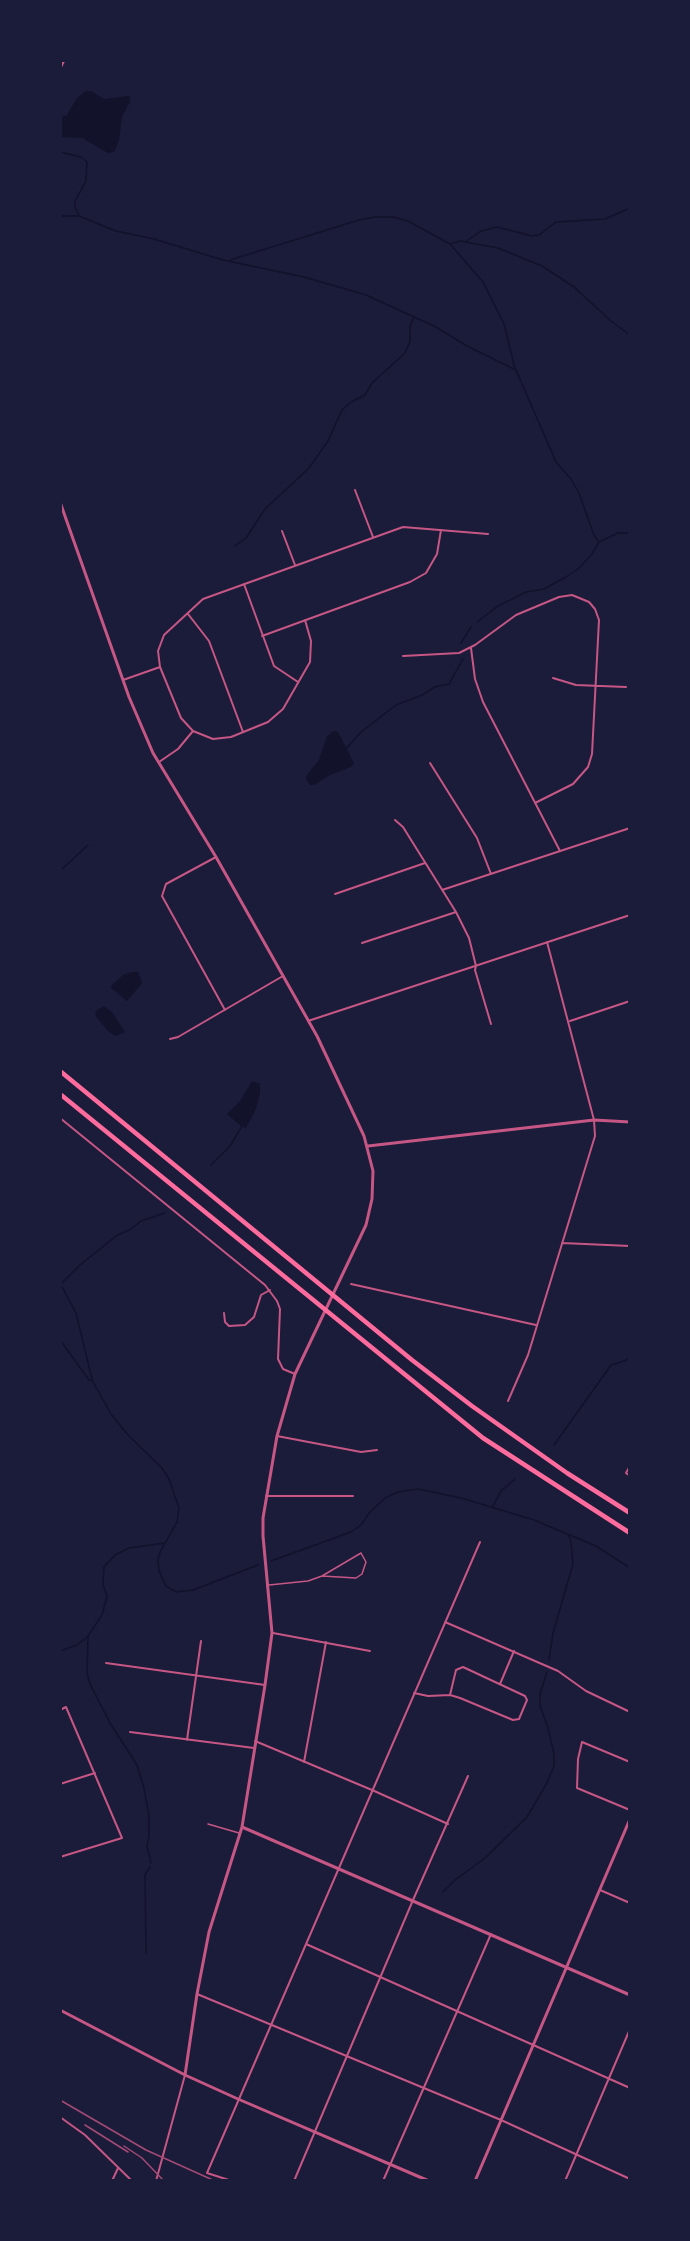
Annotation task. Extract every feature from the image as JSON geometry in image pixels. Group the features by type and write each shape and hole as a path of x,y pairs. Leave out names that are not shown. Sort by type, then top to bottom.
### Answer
{"highway":[{"path":"60,1071 420,1366 520,1440 630,1513"},
{"path":"60,1094 483,1438 630,1533"}],"street":[{"path":"60,68 64,60"},
{"path":"355,490 373,537"},
{"path":"60,502 123,680 145,734 337,1075 368,1146 373,1172 370,1210 362,1238 295,1374 277,1436 266,1496 263,1536 272,1633 242,1827 209,1932 185,2075 156,2181"},
{"path":"305,620 311,641 310,662 283,709 268,722 231,737 213,739 193,731 181,718 160,668 159,651 164,635 204,599 403,527 488,534"},
{"path":"262,636 410,582 426,573 437,554 441,530"},
{"path":"282,531 295,565"},
{"path":"244,584 274,666 298,682"},
{"path":"403,656 448,655 471,648 516,615 559,597 572,595 589,602 595,609 599,620 592,754 588,767 573,784 535,803"},
{"path":"187,613 209,641 243,732"},
{"path":"471,648 475,679 483,702 560,851"},
{"path":"123,680 160,668"},
{"path":"553,678 576,685 626,687"},
{"path":"159,762 178,749 193,731"},
{"path":"430,763 477,838 491,874"},
{"path":"395,820 403,827 456,912 469,938 490,1024"},
{"path":"442,890 630,828"},
{"path":"216,857 166,884 162,891 164,901 225,1010"},
{"path":"335,894 425,863"},
{"path":"362,943 456,912"},
{"path":"308,1021 630,915"},
{"path":"508,1401 528,1355 593,1145 594,1120 547,942"},
{"path":"170,1040 283,976"},
{"path":"569,1021 630,1001"},
{"path":"60,1118 270,1290 280,1310 278,1359 283,1369 295,1374"},
{"path":"368,1146 594,1120 630,1122"},
{"path":"562,1243 630,1246"},
{"path":"351,1284 536,1325"},
{"path":"224,1313 225,1322 229,1326 245,1325 254,1317 261,1295 270,1290"},
{"path":"277,1436 361,1452 377,1450"},
{"path":"630,1466 626,1473 630,1476"},
{"path":"266,1496 353,1496"},
{"path":"232,2181 207,2173 480,1542"},
{"path":"445,1622 558,1671 586,1691 630,1712"},
{"path":"272,1633 370,1651"},
{"path":"188,1740 201,1641"},
{"path":"304,1762 326,1642"},
{"path":"500,1684 514,1651"},
{"path":"106,1663 264,1685"},
{"path":"414,1693 428,1696 450,1695 513,1720 519,1719 527,1700 525,1696 463,1668 456,1670 450,1695"},
{"path":"60,1710 66,1707 122,1838 60,1857"},
{"path":"130,1732 254,1748"},
{"path":"255,1741 448,1824"},
{"path":"630,1762 582,1742 578,1759 577,1788 630,1810"},
{"path":"60,1784 95,1773"},
{"path":"294,2181 468,1776"},
{"path":"475,2181 630,1819"},
{"path":"242,1827 630,1995"},
{"path":"600,1890 630,1903"},
{"path":"383,2181 491,1934"},
{"path":"306,1944 630,2088"},
{"path":"197,1994 424,2088 630,2179"},
{"path":"60,2010 185,2075 429,2181"},
{"path":"565,2181 630,2030"},
{"path":"60,2117 85,2135 132,2181"},
{"path":"112,2181 118,2168"}],"lane":[{"path":"268,1585 297,1583 322,1576 361,1553 366,1562 362,1574 356,1578 322,1576"},
{"path":"208,1824 240,1833"}],"shaded area":[{"path":"86,91 91,91 104,99 130,96 130,102 122,117 119,140 114,152 108,153 82,138 60,137 60,118 67,115 77,98"},
{"path":"334,731 338,732 354,763 351,767 310,785 306,776 319,760 327,736"},
{"path":"138,972 142,983 127,1001 111,986 123,975"},
{"path":"104,1006 112,1012 125,1032 116,1036 109,1032 97,1018 95,1013"},
{"path":"252,1081 260,1084 260,1093 256,1109 246,1128 227,1114 240,1101"}],"waterway":[{"path":"60,152 81,157 87,162 86,181 75,201 75,208 79,215"},
{"path":"465,242 481,231 497,227 532,236 539,235 556,222 605,219 630,208"},
{"path":"60,216 79,216 116,231 154,239 223,260 304,277 366,295 436,327 467,346 516,370 556,462 571,479 579,493 594,535 599,542 618,533 630,533"},
{"path":"230,260 359,220 393,217 408,221 450,244 483,282 504,324 515,369"},
{"path":"450,244 460,241 498,248 542,266 574,287 630,335"},
{"path":"235,546 246,538 265,509 309,468 328,441 342,410 365,395 372,383 404,354 410,342 410,327 414,316"},
{"path":"477,622 498,606 526,592 544,589 566,577 578,569 592,554 599,542"},
{"path":"461,643 471,627"},
{"path":"345,750 361,732 396,705 422,695 435,687 449,684 463,659"},
{"path":"60,871 88,845"},
{"path":"211,1165 230,1146 242,1126"},
{"path":"60,1285 80,1265 116,1236 141,1221 165,1213"},
{"path":"61,1285 76,1313 92,1379"},
{"path":"60,1340 89,1380 92,1380 111,1414 128,1435 162,1468 169,1479 179,1508 177,1522 158,1560 159,1571 166,1586 176,1592 193,1590 258,1565"},
{"path":"554,1445 611,1365 630,1359"},
{"path":"493,1506 501,1491 515,1479"},
{"path":"271,1561 351,1532 361,1525 370,1512 385,1498 398,1492 418,1489 461,1498 534,1520 596,1546 630,1568"},
{"path":"549,1660 553,1633 573,1564 571,1541 568,1534"},
{"path":"60,1651 77,1645 88,1636 102,1615 107,1597 103,1584 104,1567 115,1555 129,1548 165,1543"},
{"path":"88,1636 87,1673 90,1684 110,1723 137,1765 144,1788 149,1816 147,1846 151,1863"},
{"path":"443,1892 485,1858 527,1817 547,1783 554,1766 554,1754 548,1728 540,1706 540,1694 547,1672"},
{"path":"146,1953 145,1875 150,1867"}],"railway":[{"path":"60,2100 146,2150 215,2181"},
{"path":"85,2125 128,2152"},
{"path":"124,2146 142,2158 164,2181"}]}
